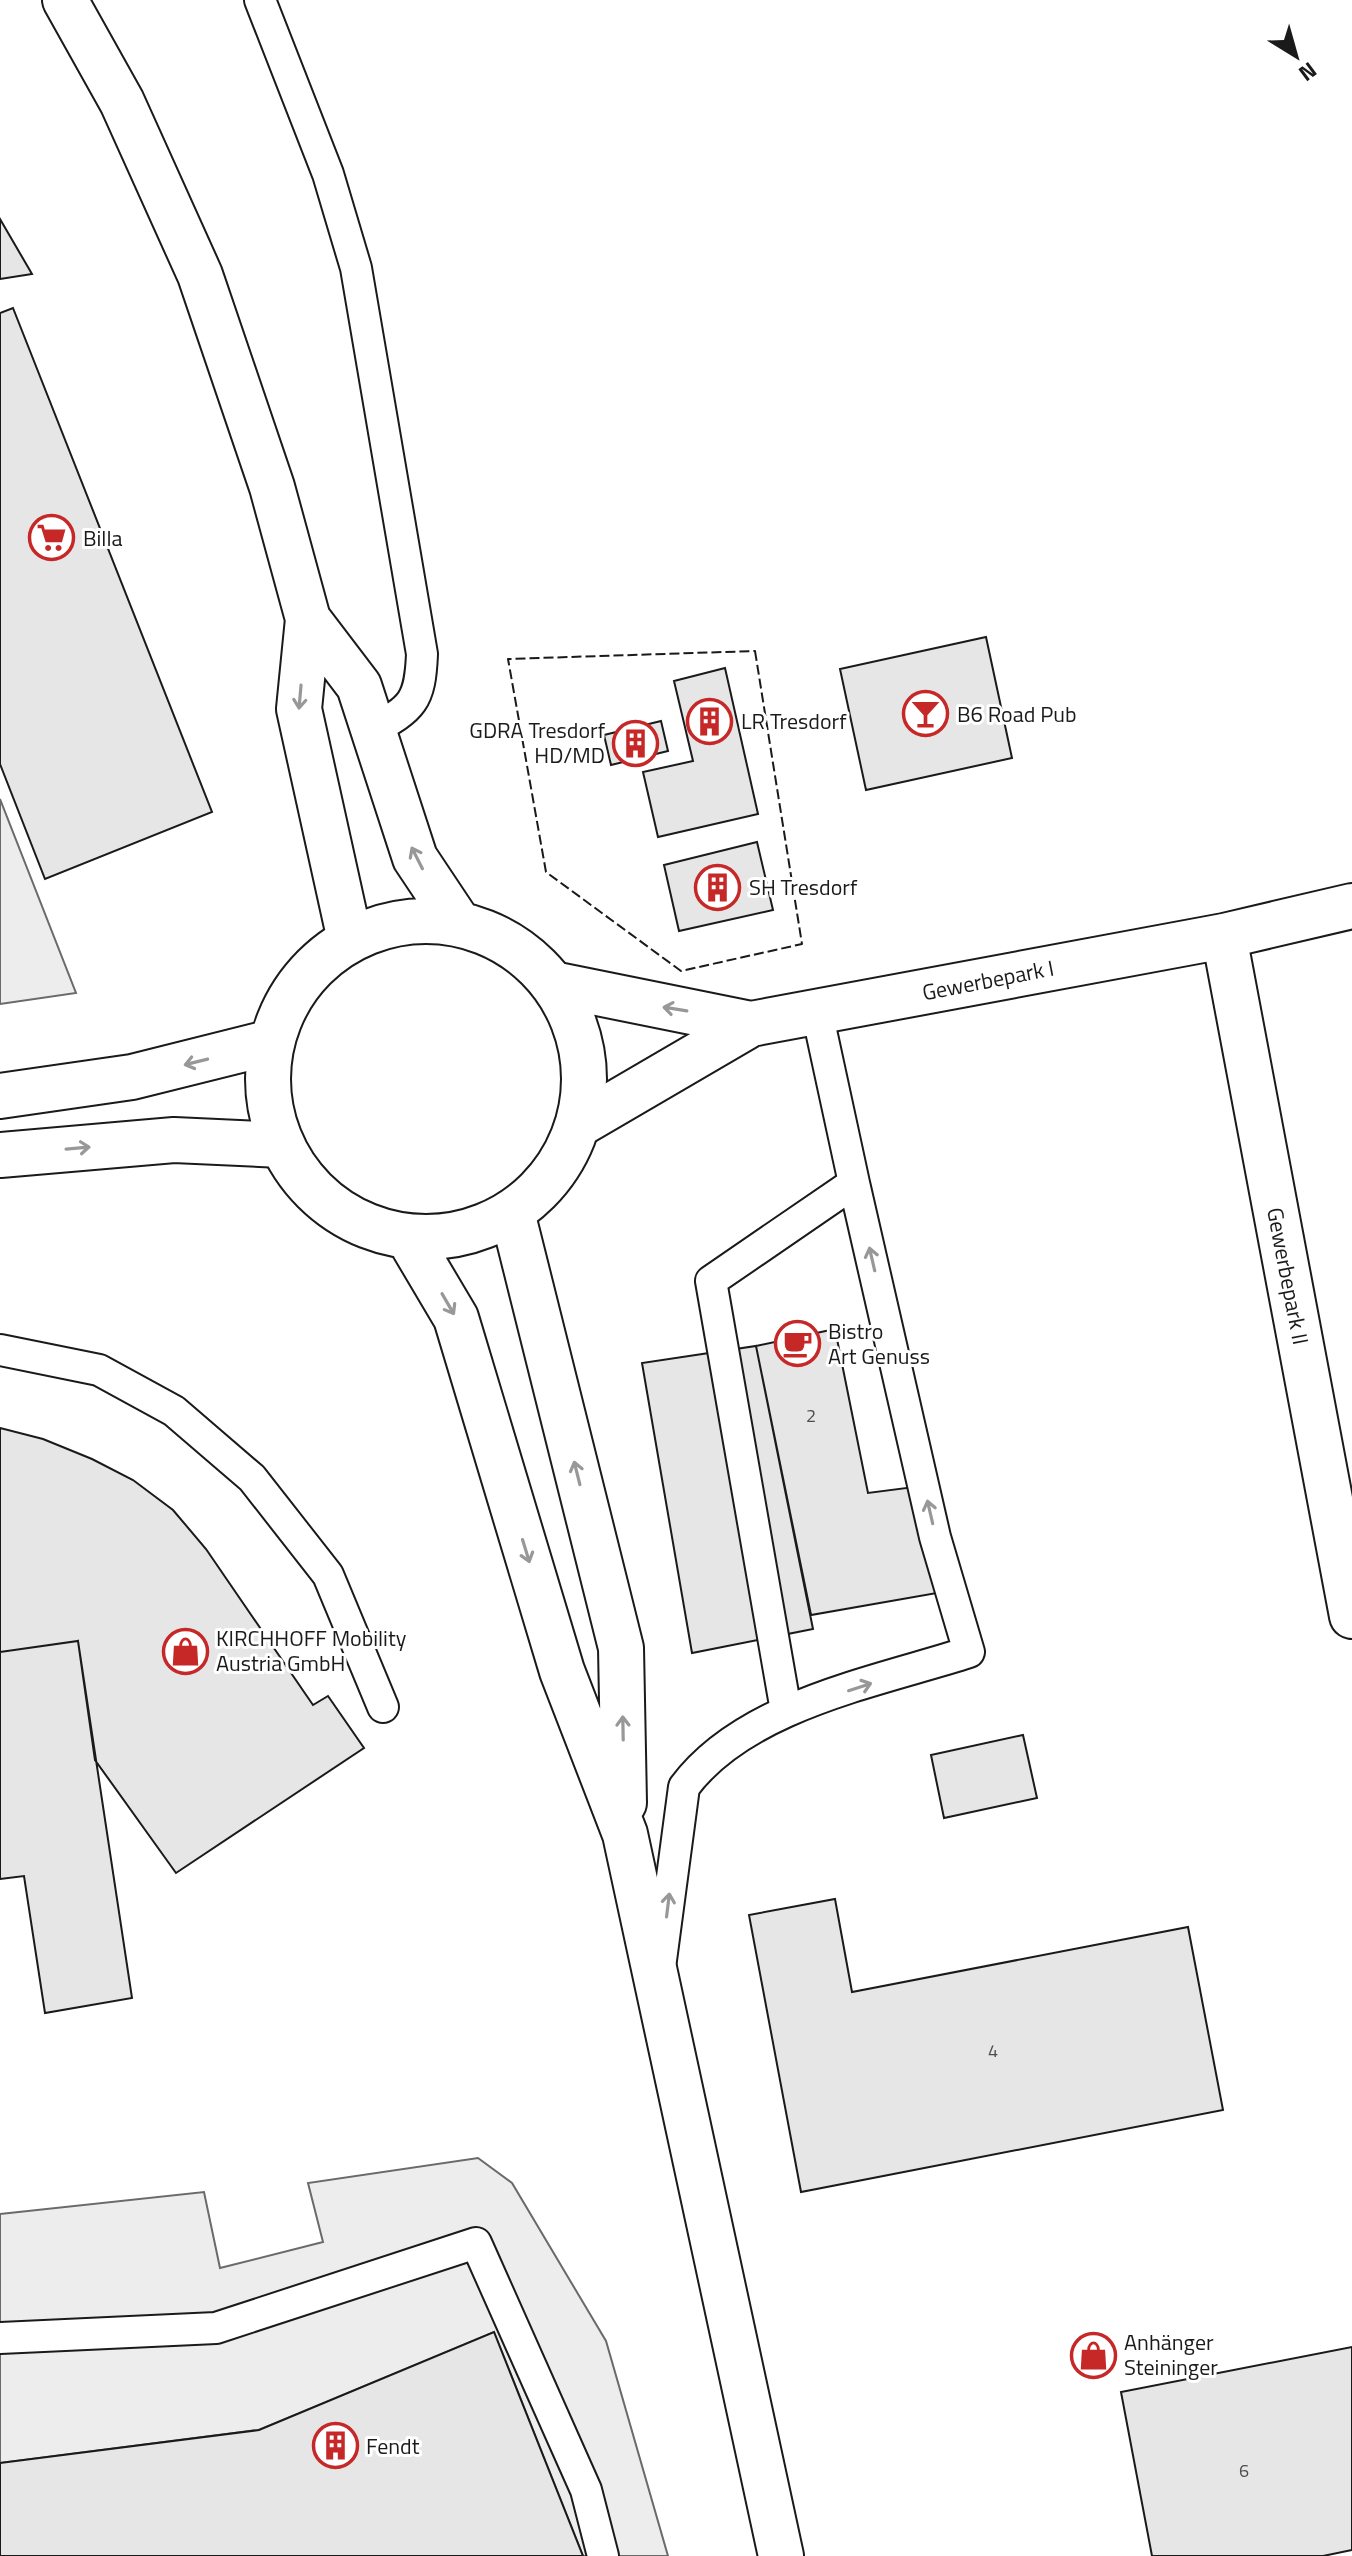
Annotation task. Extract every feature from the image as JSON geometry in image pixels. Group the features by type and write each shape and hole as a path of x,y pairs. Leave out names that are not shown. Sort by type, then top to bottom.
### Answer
{"main road":[{"path":"65,0 122,102 200,275 249,414 308,619 359,686 415,858 459,924"},
{"path":"308,619 299,709 350,940"},
{"name":"Gewerbepark I","path":"578,1125 751,1024 1224,936 1352,906"},
{"path":"422,920 459,924 495,936 527,956 553,984 572,1016 583,1052 585,1089 578,1125 563,1160 541,1189 512,1212 479,1228 445,1237 408,1237 377,1230 338,1210 298,1173 281,1145 268,1094 272,1042 283,1011 300,983 323,959 350,940 384,926 422,920"},
{"name":"Gewerbepark II","path":"1224,936 1352,1616"},
{"name":"Gewerbepark I","path":"553,984 751,1024"},
{"path":"0,1096 132,1077 272,1042"},
{"path":"0,1155 174,1140 281,1145"},
{"path":"512,1212 621,1648 625,1834"},
{"path":"408,1237 456,1318 562,1671 625,1834 781,2556"}],"lane":[{"path":"260,0 328,174 356,268 422,654 420,690 405,712 372,730"},
{"path":"659,1982 684,1787 700,1766 722,1749 786,1711 969,1652 935,1537 817,1012"},
{"path":"786,1711 711,1281 854,1183"},
{"path":"0,1350 99,1370 174,1411 252,1478 328,1575 383,1707"},
{"path":"0,2338 216,2328 476,2243 586,2490 603,2556"}],"shaded area":[{"path":"0,799 76,993 0,1004"},
{"path":"478,2158 512,2183 606,2341 668,2556 583,2556 494,2332 259,2430 0,2463 0,2214 204,2192 220,2268 323,2242 308,2183"}],"building":[{"path":"0,219 32,274 0,279"},
{"name":"Billa","path":"13,308 212,812 45,879 0,764 0,313"},
{"name":"B6 Road Pub","path":"986,637 1012,758 866,790 840,669"},
{"name":"LR Tresdorf","path":"725,668 758,814 658,837 643,772 693,761 674,681"},
{"name":"GDRA Tresdorf HD/MD","path":"661,721 668,751 611,765 604,735"},
{"name":"SH Tresdorf","path":"757,842 773,910 679,931 664,865"},
{"path":"835,1329 868,1493 914,1487 937,1593 811,1615 756,1346"},
{"path":"756,1346 813,1629 692,1653 642,1363"},
{"path":"0,1428 43,1439 92,1459 133,1480 173,1510 206,1549 313,1705 328,1696 364,1748 176,1873 95,1760 78,1641 0,1652"},
{"path":"78,1641 132,1998 45,2013 24,1876 0,1879 0,1652"},
{"path":"1023,1735 1037,1798 944,1818 931,1755"},
{"path":"835,1899 852,1992 1188,1927 1223,2110 801,2192 749,1915"},
{"name":"Fendt","path":"494,2332 583,2556 0,2556 0,2463 259,2430"},
{"path":"1352,2347 1352,2550 1323,2556 1152,2556 1121,2392"}],"fence":[{"path":"755,651 802,944 681,971 546,872 508,659 755,651"}],"place":[{"name":"Billa","path":"52,538"},
{"name":"B6 Road Pub","path":"926,714"},
{"name":"LR Tresdorf","path":"710,721"},
{"name":"GDRA Tresdorf HD/MD","path":"636,743"},
{"name":"SH Tresdorf","path":"718,887"},
{"name":"Bistro Art Genuss","path":"797,1344"},
{"name":"KIRCHHOFF Mobility Austria GmbH","path":"185,1651"},
{"name":"Anhänger Steininger","path":"1093,2355"},
{"name":"Fendt","path":"335,2446"}]}
